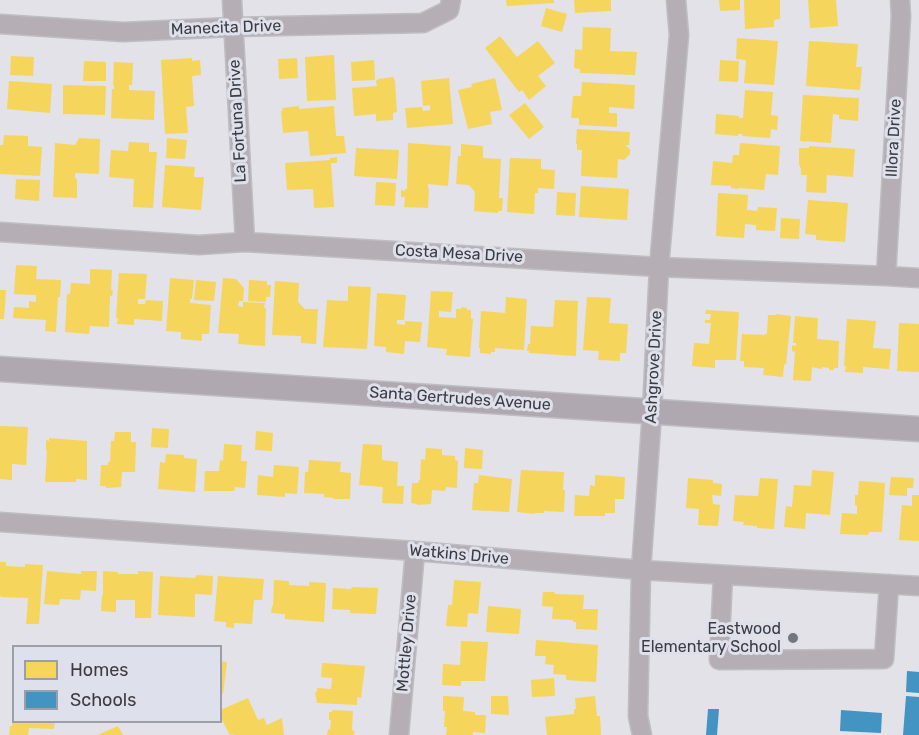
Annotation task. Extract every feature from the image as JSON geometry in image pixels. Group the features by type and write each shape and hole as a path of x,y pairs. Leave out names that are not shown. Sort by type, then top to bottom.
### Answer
{"main road":[{"name":"Santa Gertrudes Avenue","path":"0,369 919,429"}],"street":[{"name":"La Fortuna Drive","path":"232,0 245,242"},
{"name":"Ashgrove Drive","path":"642,735 638,716 641,570 659,267 679,36 676,0"},
{"name":"Illora Drive","path":"886,276 901,16 900,0"},
{"name":"Manecita Drive","path":"0,24 123,33 233,27 423,23 450,5"},
{"name":"Costa Mesa Drive","path":"0,232 199,245 245,242 659,267 919,278"},
{"name":"Watkins Drive","path":"0,522 415,551 641,570 919,586"},
{"name":"Mottley Drive","path":"399,735 415,551"},
{"path":"723,575 719,660 884,659 889,584"}],"building: Homes":[{"path":"506,0 554,0 554,3 507,6"},
{"path":"574,0 611,0 611,11 575,13"},
{"path":"719,0 740,0 740,10 720,11"},
{"path":"744,0 780,0 780,19 774,20 774,27 745,29"},
{"path":"808,0 836,0 838,26 810,28"},
{"path":"546,8 567,14 562,32 541,26"},
{"path":"583,27 611,28 610,51 637,52 635,75 580,73 580,69 574,68 575,49 582,50"},
{"path":"500,36 517,57 538,41 555,63 538,76 546,86 529,100 522,90 519,92 485,48"},
{"path":"737,38 778,41 774,85 744,83 746,60 736,59"},
{"path":"809,41 858,44 856,67 862,67 860,90 806,86"},
{"path":"334,55 336,100 307,101 305,57"},
{"path":"11,56 34,57 33,76 10,75"},
{"path":"192,58 192,61 200,60 201,75 192,76 194,106 186,107 188,133 165,134 161,60"},
{"path":"297,58 298,78 279,79 278,59"},
{"path":"374,60 375,80 352,81 351,62"},
{"path":"720,60 739,61 738,82 719,81"},
{"path":"84,61 106,62 106,81 83,81"},
{"path":"114,62 133,63 132,85 129,85 129,90 155,91 154,120 111,118"},
{"path":"393,77 397,112 393,113 393,120 376,121 376,114 354,116 352,88 377,86 378,79"},
{"path":"449,78 453,124 407,128 405,108 422,107 423,111 430,110 430,105 423,106 421,81"},
{"path":"495,78 502,110 490,112 492,124 468,129 458,90"},
{"path":"9,81 52,84 50,113 7,109"},
{"path":"582,82 635,85 634,109 609,107 609,113 617,113 617,127 579,125 579,118 571,118 573,96 581,96"},
{"path":"63,85 106,86 105,115 63,114"},
{"path":"745,90 773,92 771,115 778,116 777,130 771,129 770,138 742,136 743,134 738,134 738,136 715,134 716,114 743,118"},
{"path":"803,95 859,98 858,121 839,119 839,115 833,114 831,143 800,141"},
{"path":"525,103 544,127 529,139 509,115"},
{"path":"299,106 299,109 334,106 336,136 344,136 346,153 310,156 308,131 283,133 282,108"},
{"path":"577,129 630,132 629,145 625,145 630,149 630,154 624,160 618,159 617,178 581,176 582,150 577,150"},
{"path":"4,135 28,136 28,146 42,147 40,176 0,174 0,145 3,145"},
{"path":"79,138 100,139 99,174 75,173 77,198 53,197 55,143 75,145"},
{"path":"167,138 187,140 185,159 166,158"},
{"path":"129,142 149,143 149,152 157,152 153,208 133,207 134,179 109,177 111,150 128,151"},
{"path":"408,143 451,146 448,186 428,184 428,208 404,207 405,197 401,197 401,190 407,189"},
{"path":"740,143 780,146 778,175 766,174 764,190 711,185 713,161 732,163 733,155 739,155"},
{"path":"461,144 483,146 483,158 501,159 499,198 503,198 502,211 498,213 474,211 475,192 469,185 456,184"},
{"path":"809,146 855,149 853,177 827,175 826,193 806,192 807,175 801,175 799,148 809,148"},
{"path":"356,148 399,150 397,179 354,176"},
{"path":"337,157 337,163 331,163 334,207 314,208 313,189 287,190 285,163 330,160 330,158"},
{"path":"510,158 541,159 541,169 555,170 554,189 538,188 538,193 535,193 534,214 507,212"},
{"path":"165,165 195,167 194,177 204,177 201,210 162,207"},
{"path":"16,179 40,180 39,201 15,199"},
{"path":"376,182 396,183 395,206 375,205"},
{"path":"581,186 629,189 627,220 579,217"},
{"path":"557,192 576,193 575,216 556,215"},
{"path":"718,193 748,195 747,210 757,211 758,207 777,208 775,231 756,230 756,225 745,224 744,238 716,236"},
{"path":"808,200 848,203 845,242 816,240 816,235 805,234"},
{"path":"781,218 800,219 799,239 780,238"},
{"path":"16,265 37,266 36,279 61,280 56,332 45,331 46,320 13,318 14,307 29,308 29,301 36,302 36,295 14,294"},
{"path":"90,269 112,270 111,290 113,290 110,296 109,327 90,326 89,334 65,332 67,294 70,294 71,283 90,284"},
{"path":"119,273 147,274 145,299 138,299 138,304 145,304 146,300 163,301 162,321 134,319 134,325 117,324"},
{"path":"170,278 194,280 190,303 211,305 209,334 202,334 202,341 181,339 181,332 166,331"},
{"path":"223,278 236,279 244,288 243,301 239,301 238,306 243,307 243,302 265,303 265,346 238,344 239,334 218,333"},
{"path":"196,280 216,282 214,301 194,300"},
{"path":"249,280 267,281 267,285 271,285 270,297 266,297 266,302 248,301"},
{"path":"275,281 299,283 298,302 305,309 318,309 316,344 301,343 301,336 272,335"},
{"path":"348,286 371,287 367,349 323,347 327,300 348,301"},
{"path":"0,290 6,290 4,319 0,319"},
{"path":"431,291 453,292 451,312 439,311 439,317 456,318 456,309 461,309 461,307 471,310 471,319 473,319 470,357 446,355 447,349 427,347"},
{"path":"377,293 406,295 404,320 397,320 397,324 405,325 405,321 422,322 420,342 405,341 404,354 386,352 386,347 374,346"},
{"path":"506,297 527,299 524,350 495,348 495,352 491,354 480,353 481,311 505,313"},
{"path":"587,297 611,298 609,323 628,324 626,353 620,353 620,361 598,360 599,351 583,350"},
{"path":"555,300 578,301 576,356 527,351 528,344 530,344 531,326 553,327"},
{"path":"706,310 739,312 736,360 715,360 715,368 692,366 694,343 709,344 711,323 705,323 705,320 710,320 711,314 705,314"},
{"path":"768,315 791,316 783,377 763,375 764,368 744,367 744,361 740,361 742,334 767,334"},
{"path":"795,316 818,318 817,339 839,341 838,368 829,370 829,368 812,367 811,381 793,380 795,352 792,351 792,345 796,346 796,343 793,343"},
{"path":"847,319 876,321 873,348 891,349 889,369 863,367 863,373 845,372"},
{"path":"899,323 919,324 919,372 897,371"},
{"path":"0,426 28,427 26,465 12,464 12,480 0,479"},
{"path":"152,428 169,429 168,448 151,447"},
{"path":"256,431 273,433 272,451 255,450"},
{"path":"115,432 131,432 131,442 136,442 135,472 122,472 121,487 106,488 106,486 100,486 101,465 108,465 110,462 111,441 114,441"},
{"path":"49,438 87,441 87,480 45,482 46,440 49,441"},
{"path":"224,444 242,445 241,461 247,461 245,488 235,487 234,491 204,491 205,471 219,471 220,460 223,461"},
{"path":"363,444 382,445 382,460 398,462 397,486 404,486 403,504 382,503 383,487 359,485"},
{"path":"426,448 442,449 442,455 455,456 455,460 458,461 457,488 446,487 445,491 432,490 431,504 417,505 411,503 412,483 418,483 420,480 421,459 425,460"},
{"path":"465,448 483,450 482,469 464,468"},
{"path":"166,454 184,455 184,458 197,459 195,492 158,489 160,462 165,463"},
{"path":"309,460 341,462 340,472 351,473 350,499 333,499 324,497 324,494 304,493 305,472 308,472"},
{"path":"274,465 299,467 297,494 285,493 285,497 257,495 258,475 273,477"},
{"path":"521,470 564,472 564,512 544,511 544,513 534,514 517,512"},
{"path":"812,470 834,472 830,515 806,513 805,529 784,527 786,506 792,507 794,485 811,486"},
{"path":"479,475 512,479 509,512 472,510 474,483 478,483"},
{"path":"595,475 625,477 624,499 615,499 615,513 605,513 605,516 574,516 575,495 589,496 590,485 595,486"},
{"path":"891,477 914,478 913,488 907,488 907,496 889,495"},
{"path":"688,478 713,480 713,483 722,484 721,496 712,495 713,504 720,505 718,526 698,525 699,509 686,508"},
{"path":"760,478 778,479 774,529 757,528 757,526 743,525 744,522 733,521 735,495 758,496"},
{"path":"859,481 885,483 882,532 869,532 868,535 840,534 842,513 857,514 855,495 858,495"},
{"path":"912,495 919,495 919,541 899,540 902,505 912,506"},
{"path":"0,562 6,562 6,566 43,565 39,624 26,624 28,598 1,597"},
{"path":"47,571 81,574 81,571 97,571 96,591 81,590 80,600 60,599 59,605 44,604"},
{"path":"103,571 118,572 118,574 138,574 138,571 153,572 151,618 135,618 135,600 116,600 116,612 101,611"},
{"path":"196,575 213,576 212,595 195,594 195,617 158,615 160,576 195,578"},
{"path":"218,576 264,579 262,600 254,600 252,624 234,623 234,628 226,627 226,622 214,621"},
{"path":"274,580 289,581 289,585 309,586 309,582 326,583 324,622 285,619 285,614 271,613"},
{"path":"454,580 481,582 478,614 468,613 467,627 446,626 448,605 452,605"},
{"path":"352,587 378,588 376,614 350,613 350,610 332,609 333,588 351,589"},
{"path":"543,592 584,595 583,609 598,609 597,630 576,629 576,622 573,620 552,619 553,607 542,606"},
{"path":"488,606 521,609 519,634 486,632"},
{"path":"536,640 598,645 596,682 566,680 566,675 553,674 554,665 545,664 546,656 535,656"},
{"path":"461,641 488,642 485,681 461,681 461,686 442,685 443,664 460,665"},
{"path":"222,661 227,662 222,694"},
{"path":"322,663 365,666 361,698 357,697 357,705 317,703 315,692 317,688 331,689 332,678 321,677"},
{"path":"554,678 555,696 532,697 531,680"},
{"path":"443,696 464,697 463,711 475,712 475,715 486,715 485,733 446,735"},
{"path":"491,696 508,696 509,715 491,714"},
{"path":"595,696 597,716 600,716 601,735 547,735 545,717 574,714 575,698"},
{"path":"248,698 258,720 264,718 267,725 282,718 284,735 230,735 222,720 222,709"},
{"path":"332,710 353,711 354,735 327,735 331,720 329,720 329,712"},
{"path":"13,723 55,723 54,729 29,728 28,735 9,735 10,726"},
{"path":"118,726 123,735 97,735"}],"building: Schools":[{"path":"907,671 919,672 919,693 906,692"},
{"path":"906,696 919,697 919,735 903,735"},
{"path":"708,709 719,709 717,735 706,735"},
{"path":"841,710 882,713 881,733 840,731"}],"place":[{"name":"Eastwood Elementary School","path":"793,638"}]}
